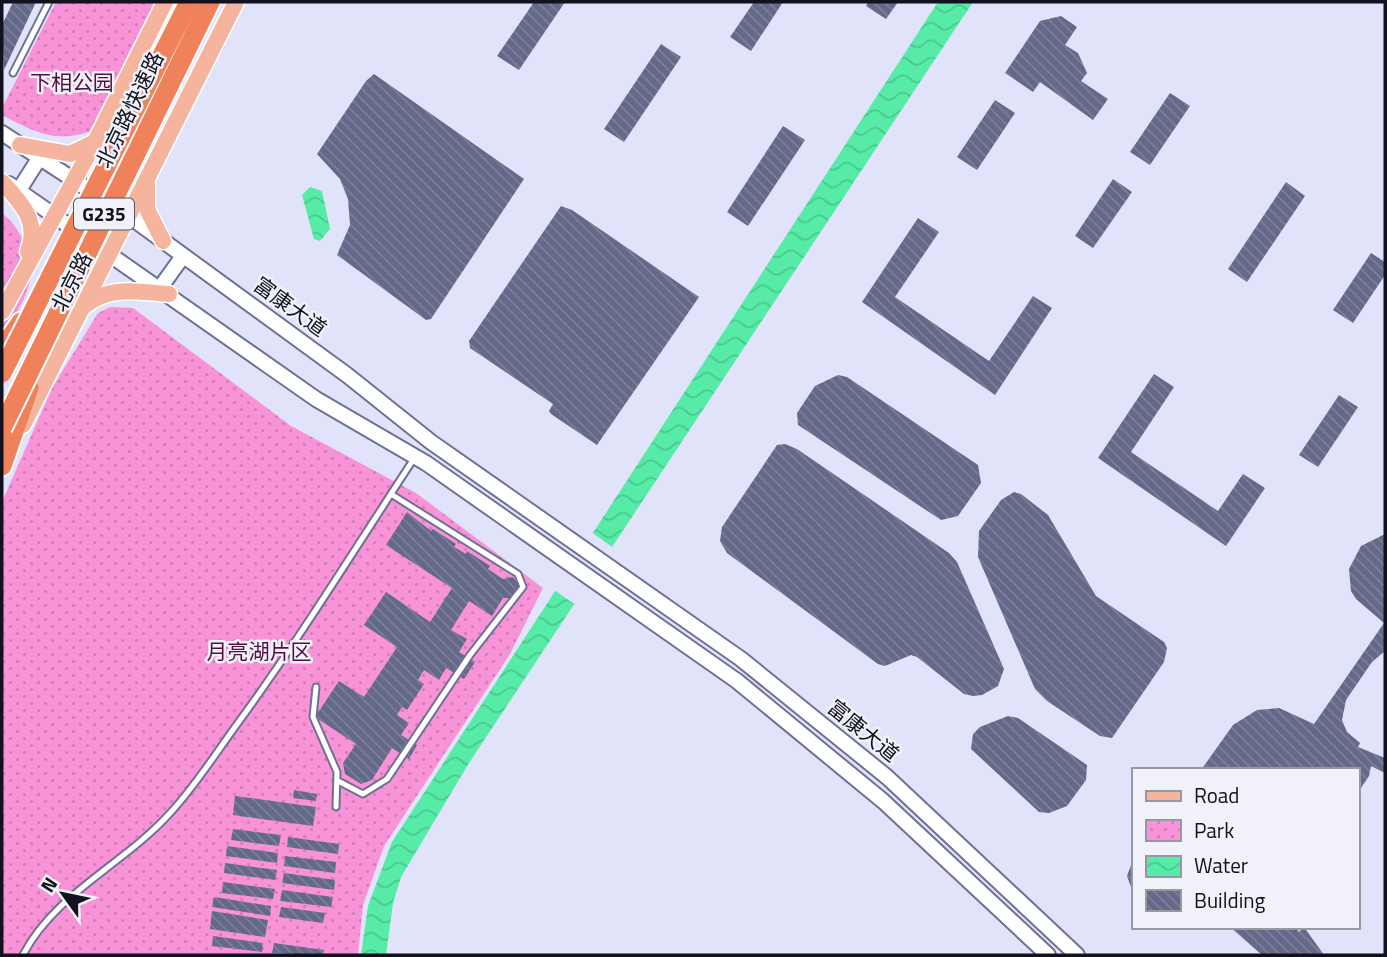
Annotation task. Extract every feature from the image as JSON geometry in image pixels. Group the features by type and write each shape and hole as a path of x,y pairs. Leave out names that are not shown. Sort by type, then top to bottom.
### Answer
{"highway":[{"name":"北京路快速路","path":"2,373 189,2"},
{"name":"北京路快速路","path":"2,428 209,2"},
{"path":"2,350 47,284"},
{"path":"2,467 55,316"}],"main road":[{"path":"2,312 95,142 165,2"},
{"name":"北京路","path":"2,467 236,2"},
{"path":"20,145 70,154 95,142"},
{"path":"147,180 147,209 163,241"},
{"path":"2,181 27,209 32,224 32,242 12,294"},
{"path":"82,309 96,297 108,292 164,291"}],"street":[{"name":"富康大道","path":"2,134 128,216 347,375 431,442 741,659 887,777 1077,955"},
{"path":"19,190 40,157"},
{"path":"2,181 54,214 316,399 415,457"},
{"path":"164,291 183,256"},
{"name":"富康大道","path":"415,457 737,681 883,801 1048,955"}],"lane":[{"path":"13,73 49,2"},
{"path":"23,955 34,934 54,911 119,860 171,812 263,690 415,457"},
{"path":"338,781 363,794 387,779 470,655 523,587 517,574 391,494"},
{"path":"316,687 313,717 334,762 338,781 336,807"}],"green space":[{"name":"下相公园","path":"56,2 169,2 108,125 78,135 54,136 42,133 2,115 2,108"},
{"path":"2,213 26,245 31,275 24,299 2,339"},
{"name":"月亮湖片区","path":"110,307 133,308 291,426 416,493 543,588 510,654 384,846 363,905 358,955 2,955 2,502 52,388 98,313"}],"water":[{"path":"938,2 973,2 469,763 401,877 393,903 386,955 361,955 368,906 392,842"},
{"path":"310,187 322,191 330,229 320,241 314,239 302,195"}],"pier":[{"path":"590,531 615,549 577,606 553,589"}],"building":[{"path":"13,2 36,2 4,70 2,25"},
{"path":"534,2 565,2 519,70 497,56"},
{"path":"754,2 783,2 751,51 730,37"},
{"path":"868,2 898,2 886,19 866,6"},
{"path":"1061,16 1077,27 1065,45 1078,53 1087,73 1081,81 1108,99 1093,120 1040,82 1033,92 1005,73 1040,21"},
{"path":"661,44 681,57 624,142 604,129"},
{"path":"374,74 524,179 431,319 426,320 337,255 350,225 348,199 340,179 317,154 366,81"},
{"path":"1170,93 1190,106 1150,165 1130,152"},
{"path":"995,100 1015,113 977,170 957,157"},
{"path":"783,126 805,140 748,226 727,212"},
{"path":"1113,179 1132,192 1093,248 1075,236"},
{"path":"1286,182 1305,196 1247,282 1228,269"},
{"path":"561,206 572,210 699,297 597,445 551,414 549,411 553,404 470,348 469,341"},
{"path":"918,218 939,232 895,297 989,361 1033,296 1052,308 995,395 862,302"},
{"path":"1371,253 1385,262 1385,275 1353,323 1333,310"},
{"path":"1154,374 1174,387 1131,452 1218,511 1243,474 1265,488 1226,546 1098,458"},
{"path":"838,375 847,377 978,465 981,483 958,516 941,520 798,425 797,413 815,386"},
{"path":"1339,395 1358,407 1318,467 1299,455"},
{"path":"785,444 797,449 949,553 957,562 1004,669 998,686 982,695 964,694 911,655 885,666 878,664 727,553 720,541 722,527 777,445"},
{"path":"1014,492 1021,494 1048,515 1096,596 1164,642 1167,648 1164,662 1112,738 1100,736 1047,701 1035,689 978,557 979,531 1001,500"},
{"path":"407,512 431,531 433,529 456,544 454,547 466,554 467,551 490,566 488,569 503,579 513,577 520,586 512,598 503,598 492,616 469,601 451,630 467,639 459,652 475,662 464,679 446,668 439,680 424,670 418,680 424,684 407,710 402,707 397,715 409,723 401,735 417,745 409,759 392,748 372,780 361,784 345,774 343,763 356,744 315,717 339,681 364,697 397,647 364,625 386,592 430,622 452,588 386,545"},
{"path":"1385,534 1385,651 1372,662 1346,700 1342,720 1347,732 1360,743 1358,747 1385,758 1385,773 1371,766 1369,776 1359,791 1359,768 1202,768 1233,725 1257,710 1279,708 1314,724 1384,623 1356,599 1351,591 1349,569 1361,546"},
{"path":"1008,716 1018,718 1087,765 1086,780 1067,806 1049,813 1039,812 971,749 973,734 980,727"},
{"path":"294,790 317,794 316,801 293,798"},
{"path":"235,796 316,807 313,826 233,815"},
{"path":"233,829 281,835 279,846 231,840"},
{"path":"288,837 339,844 338,854 287,847"},
{"path":"227,846 278,853 277,863 226,856"},
{"path":"285,856 336,862 335,873 284,866"},
{"path":"225,863 277,870 275,880 224,873"},
{"path":"1132,863 1132,889 1127,876"},
{"path":"284,873 335,880 334,890 282,883"},
{"path":"223,882 275,889 273,899 222,893"},
{"path":"282,890 333,897 331,907 280,901"},
{"path":"214,897 271,906 270,916 212,907"},
{"path":"281,907 325,913 323,923 279,917"},
{"path":"212,911 268,920 265,937 210,929"},
{"path":"1232,929 1297,929 1299,932 1305,929 1324,955 1262,955"},
{"path":"213,936 263,943 262,952 212,946"},
{"path":"274,943 324,950 323,955 272,953"}]}
